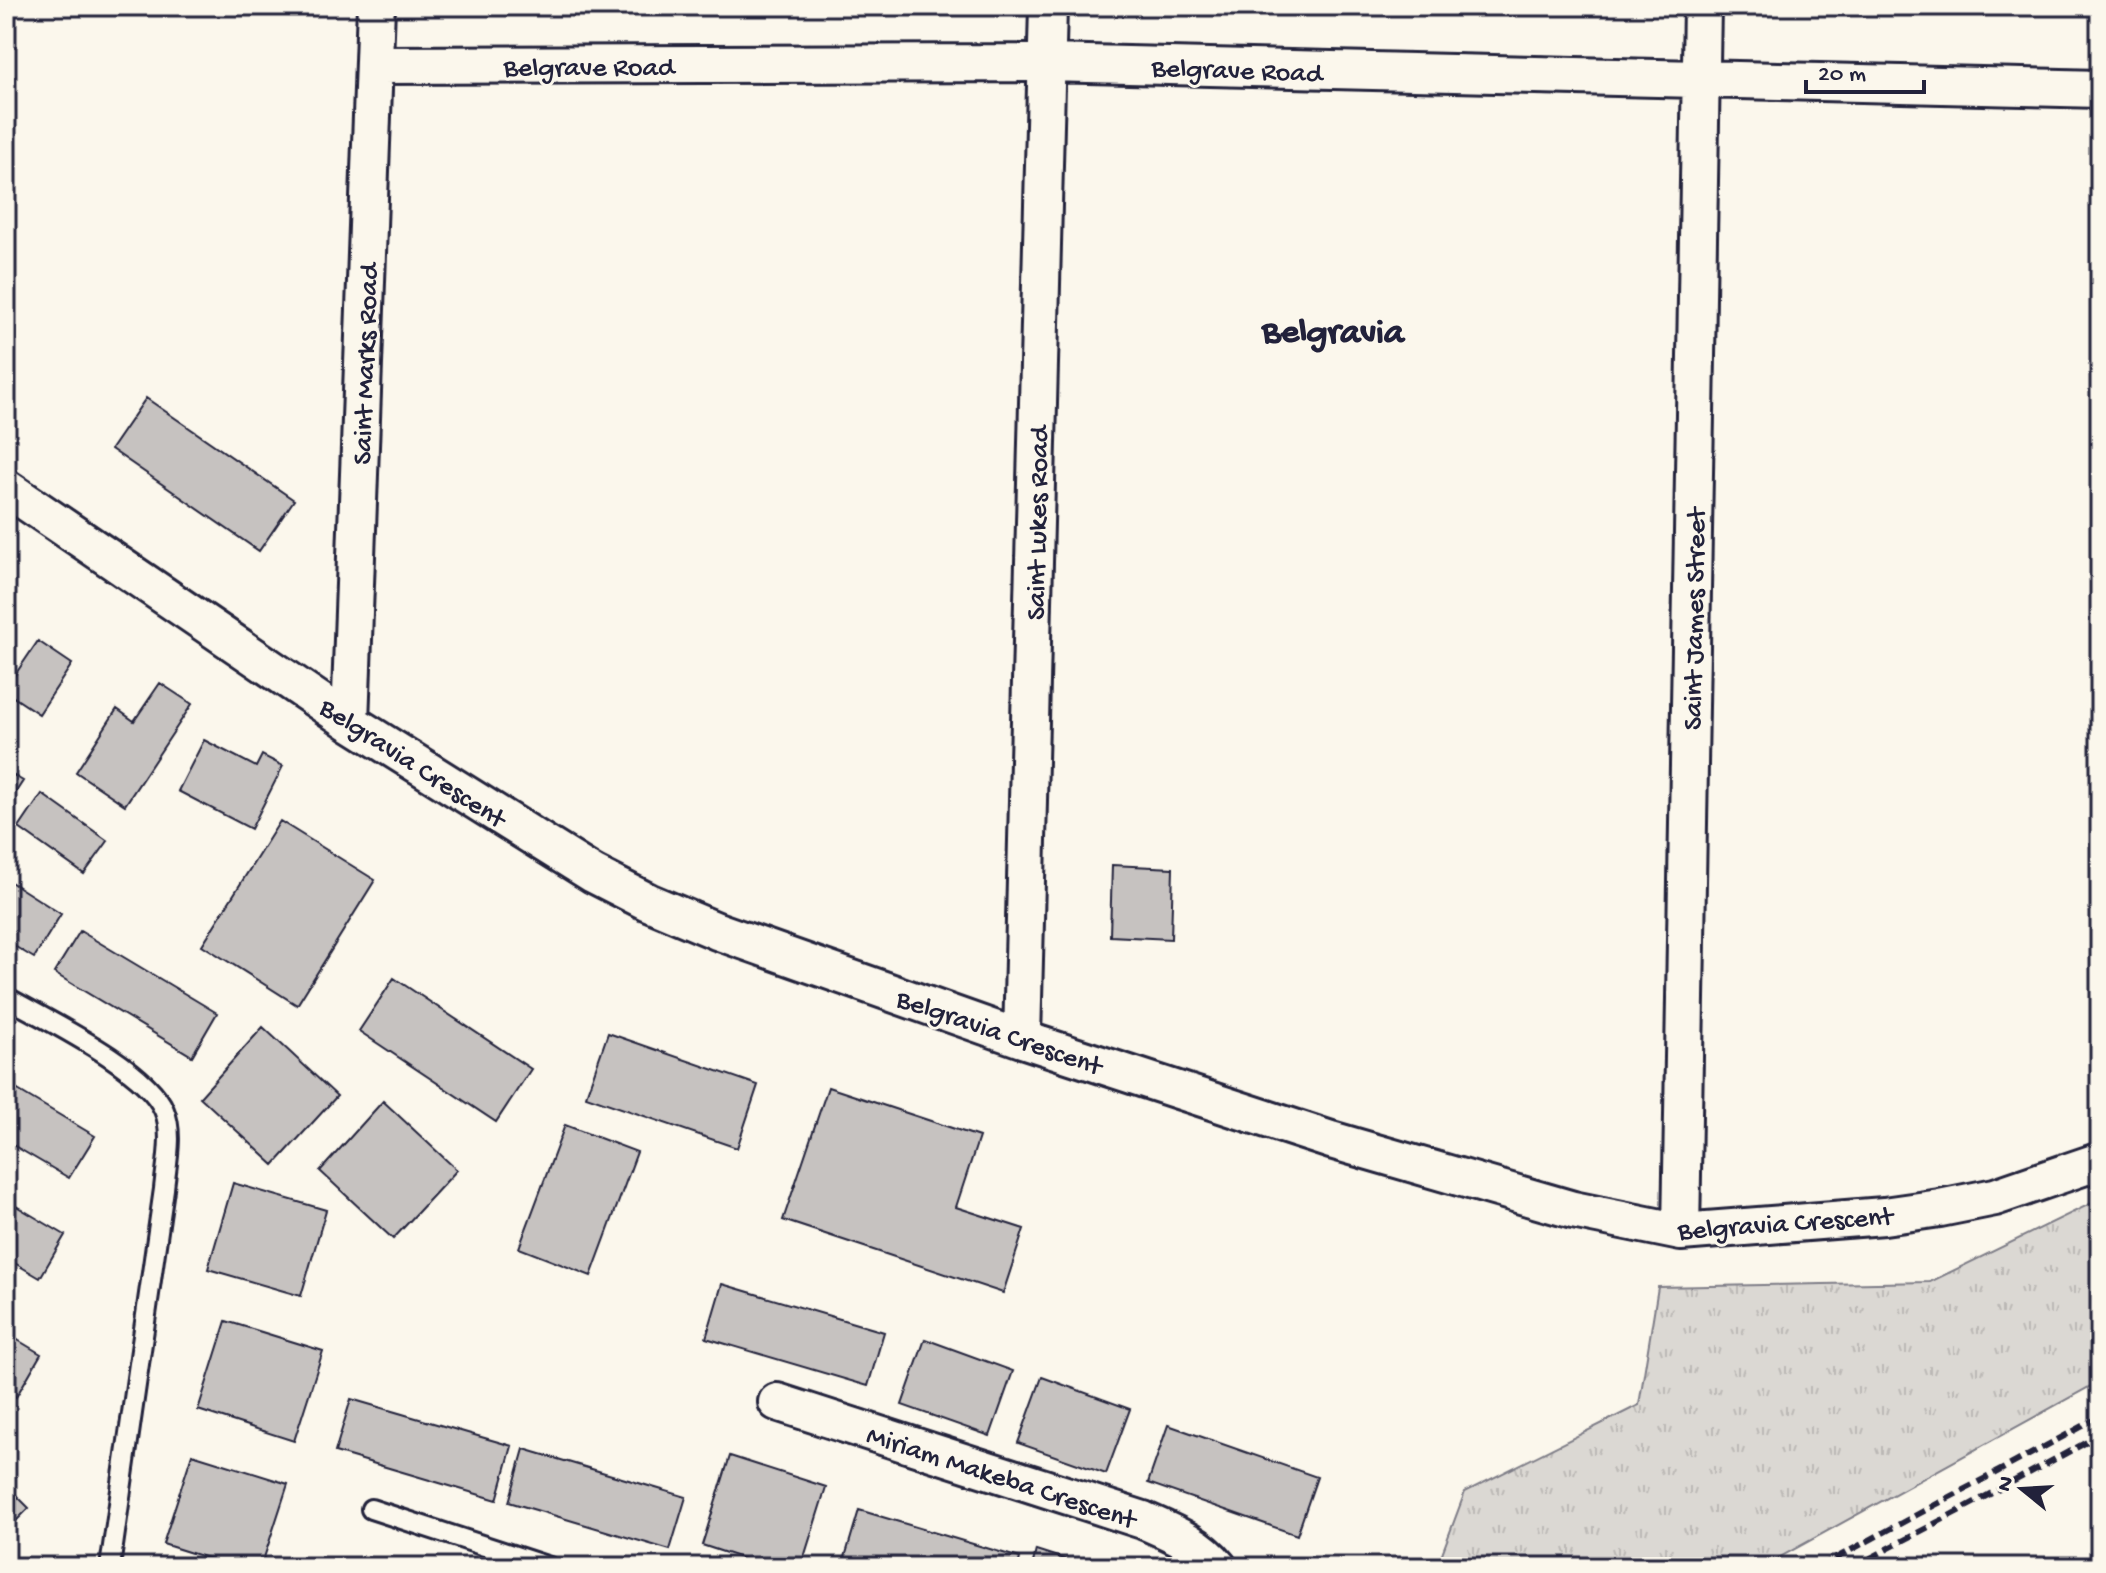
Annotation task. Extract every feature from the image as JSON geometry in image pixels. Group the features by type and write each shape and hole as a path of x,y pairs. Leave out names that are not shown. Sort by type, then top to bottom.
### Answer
{"street":[{"name":"Saint Marks Road","path":"350,722 376,6"},
{"name":"Saint Lukes Road","path":"1022,1039 1048,6"},
{"name":"Saint James Street","path":"1681,1232 1702,6"},
{"name":"Belgrave Road","path":"375,65 1047,63 2100,89"},
{"name":"Belgravia Crescent","path":"6,488 350,722 593,874 648,902 717,931 1022,1039 1331,1140 1573,1210 1681,1232 1884,1216 1940,1208 1995,1197 2100,1161"},
{"name":"Miriam Makeba Crescent","path":"777,1402 1143,1520 1208,1554 1218,1567"}],"lane":[{"path":"6,997 87,1043 134,1075 153,1092 165,1112 168,1144 164,1189 110,1567"},
{"path":"371,1509 541,1566"}],"green space":[{"path":"2100,1199 2100,1381 1762,1567 1437,1567 1465,1492 1639,1405 1658,1287 1930,1282"}],"building":[{"path":"146,398 294,500 259,551 111,449"},
{"path":"6,615 15,621 6,635"},
{"path":"38,641 72,664 39,714 6,692"},
{"path":"160,683 192,704 125,805 76,772 117,709 134,721"},
{"path":"204,740 256,767 262,755 283,766 251,829 178,791"},
{"path":"6,771 23,781 6,807"},
{"path":"42,794 108,841 84,874 19,828"},
{"path":"280,821 375,880 297,1005 202,945"},
{"path":"1112,865 1173,868 1171,939 1110,936"},
{"path":"6,879 61,914 34,958 6,941"},
{"path":"80,931 217,1013 192,1056 54,973"},
{"path":"394,978 531,1069 496,1122 359,1031"},
{"path":"263,1027 337,1096 274,1165 200,1097"},
{"path":"608,1033 758,1085 737,1148 586,1096"},
{"path":"6,1083 95,1136 69,1178 6,1141"},
{"path":"828,1087 979,1137 956,1207 1024,1229 1003,1293 783,1220"},
{"path":"383,1101 457,1170 393,1239 320,1171"},
{"path":"565,1125 637,1152 591,1276 519,1248"},
{"path":"233,1183 326,1210 301,1296 208,1269"},
{"path":"6,1200 65,1235 40,1278 6,1258"},
{"path":"722,1284 884,1332 868,1386 706,1338"},
{"path":"226,1321 323,1351 294,1441 198,1410"},
{"path":"6,1333 41,1354 16,1397 6,1391"},
{"path":"925,1339 1013,1371 990,1436 902,1405"},
{"path":"1042,1377 1130,1409 1106,1474 1018,1443"},
{"path":"351,1399 512,1446 497,1500 335,1452"},
{"path":"1168,1425 1317,1477 1297,1535 1148,1483"},
{"path":"524,1449 686,1497 670,1550 509,1502"},
{"path":"192,1454 288,1484 261,1567 236,1567 163,1544"},
{"path":"730,1456 826,1487 801,1567 769,1567 702,1545"},
{"path":"6,1485 29,1508 6,1531"},
{"path":"859,1510 1020,1558 1018,1567 854,1567 843,1564"},
{"path":"1036,1550 1089,1567 1032,1567"},
{"path":"308,1558 338,1567 306,1567"}],"railway":[{"path":"1819,1567 2100,1417"},
{"path":"1854,1567 2100,1435"}],"district":[{"name":"Belgravia","path":"1333,328"}]}
